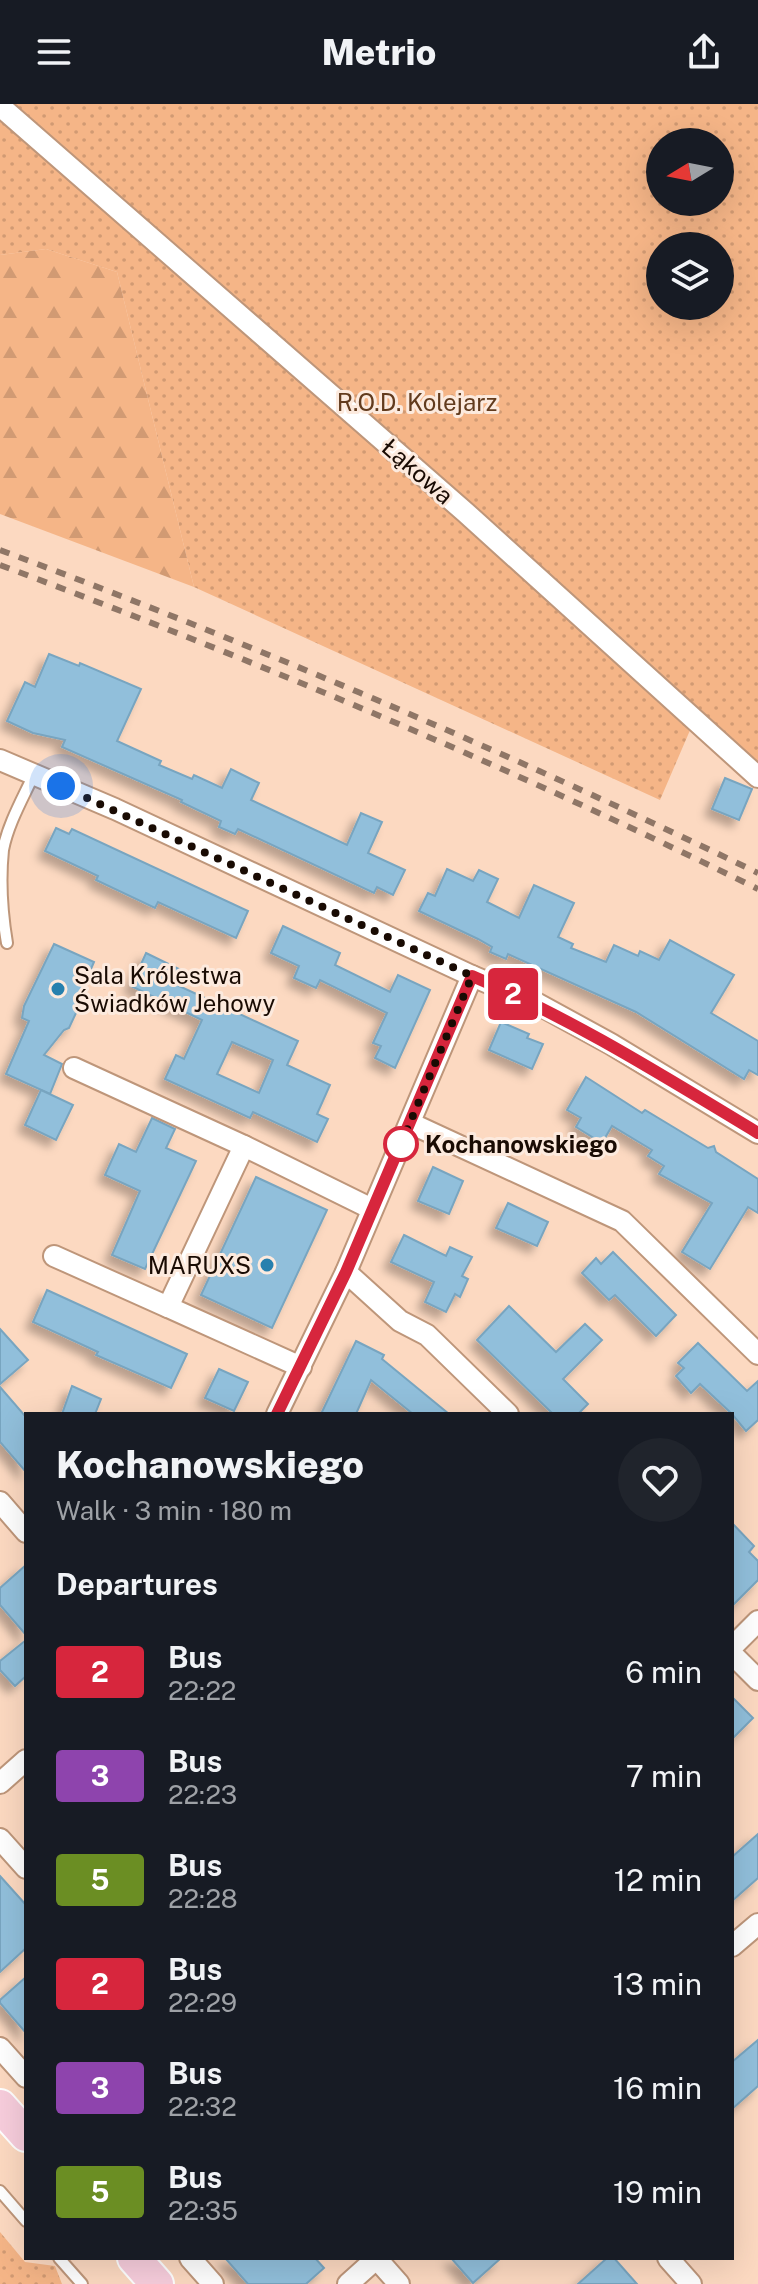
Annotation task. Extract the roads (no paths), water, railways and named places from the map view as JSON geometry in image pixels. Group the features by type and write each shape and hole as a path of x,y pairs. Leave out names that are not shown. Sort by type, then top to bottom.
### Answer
{"main road":[{"path":"0,2106 24,2133"},
{"path":"136,2260 157,2284"}],"street":[{"name":"Łąkowa","path":"0,106 465,512 758,777"},
{"path":"0,760 115,809 536,1003 758,1133"},
{"path":"278,1412 346,1272 472,976"},
{"path":"74,1068 372,1209"},
{"path":"410,1123 622,1221 758,1354"},
{"path":"168,1307 244,1146"},
{"path":"54,1256 301,1367"},
{"path":"346,1272 400,1321 427,1335 506,1412"},
{"path":"0,1502 24,1530"},
{"path":"734,1645 758,1621"},
{"path":"734,1656 758,1680"},
{"path":"0,1783 24,1762"},
{"path":"0,1839 24,1866"},
{"path":"734,1944 758,1924"},
{"path":"0,2048 24,2075"},
{"path":"192,2260 213,2284"},
{"path":"348,2284 375,2260"},
{"path":"379,2260 399,2284"},
{"path":"670,2260 691,2284"}],"lane":[{"path":"7,943 2,912 3,850 15,814 34,774"},
{"path":"0,2191 24,2219"},
{"path":"61,2260 82,2284"}],"railway":[{"path":"0,550 383,702 571,785 758,873"},
{"path":"0,565 383,717 572,800 758,889"}],"place":[{"name":"Sala Królestwa Świadków Jehowy","path":"58,989"},
{"name":"Kochanowskiego","path":"401,1144"},
{"name":"MARUXS","path":"267,1265"}],"park label":[{"name":"R.O.D. Kolejarz","path":"417,402"}]}
